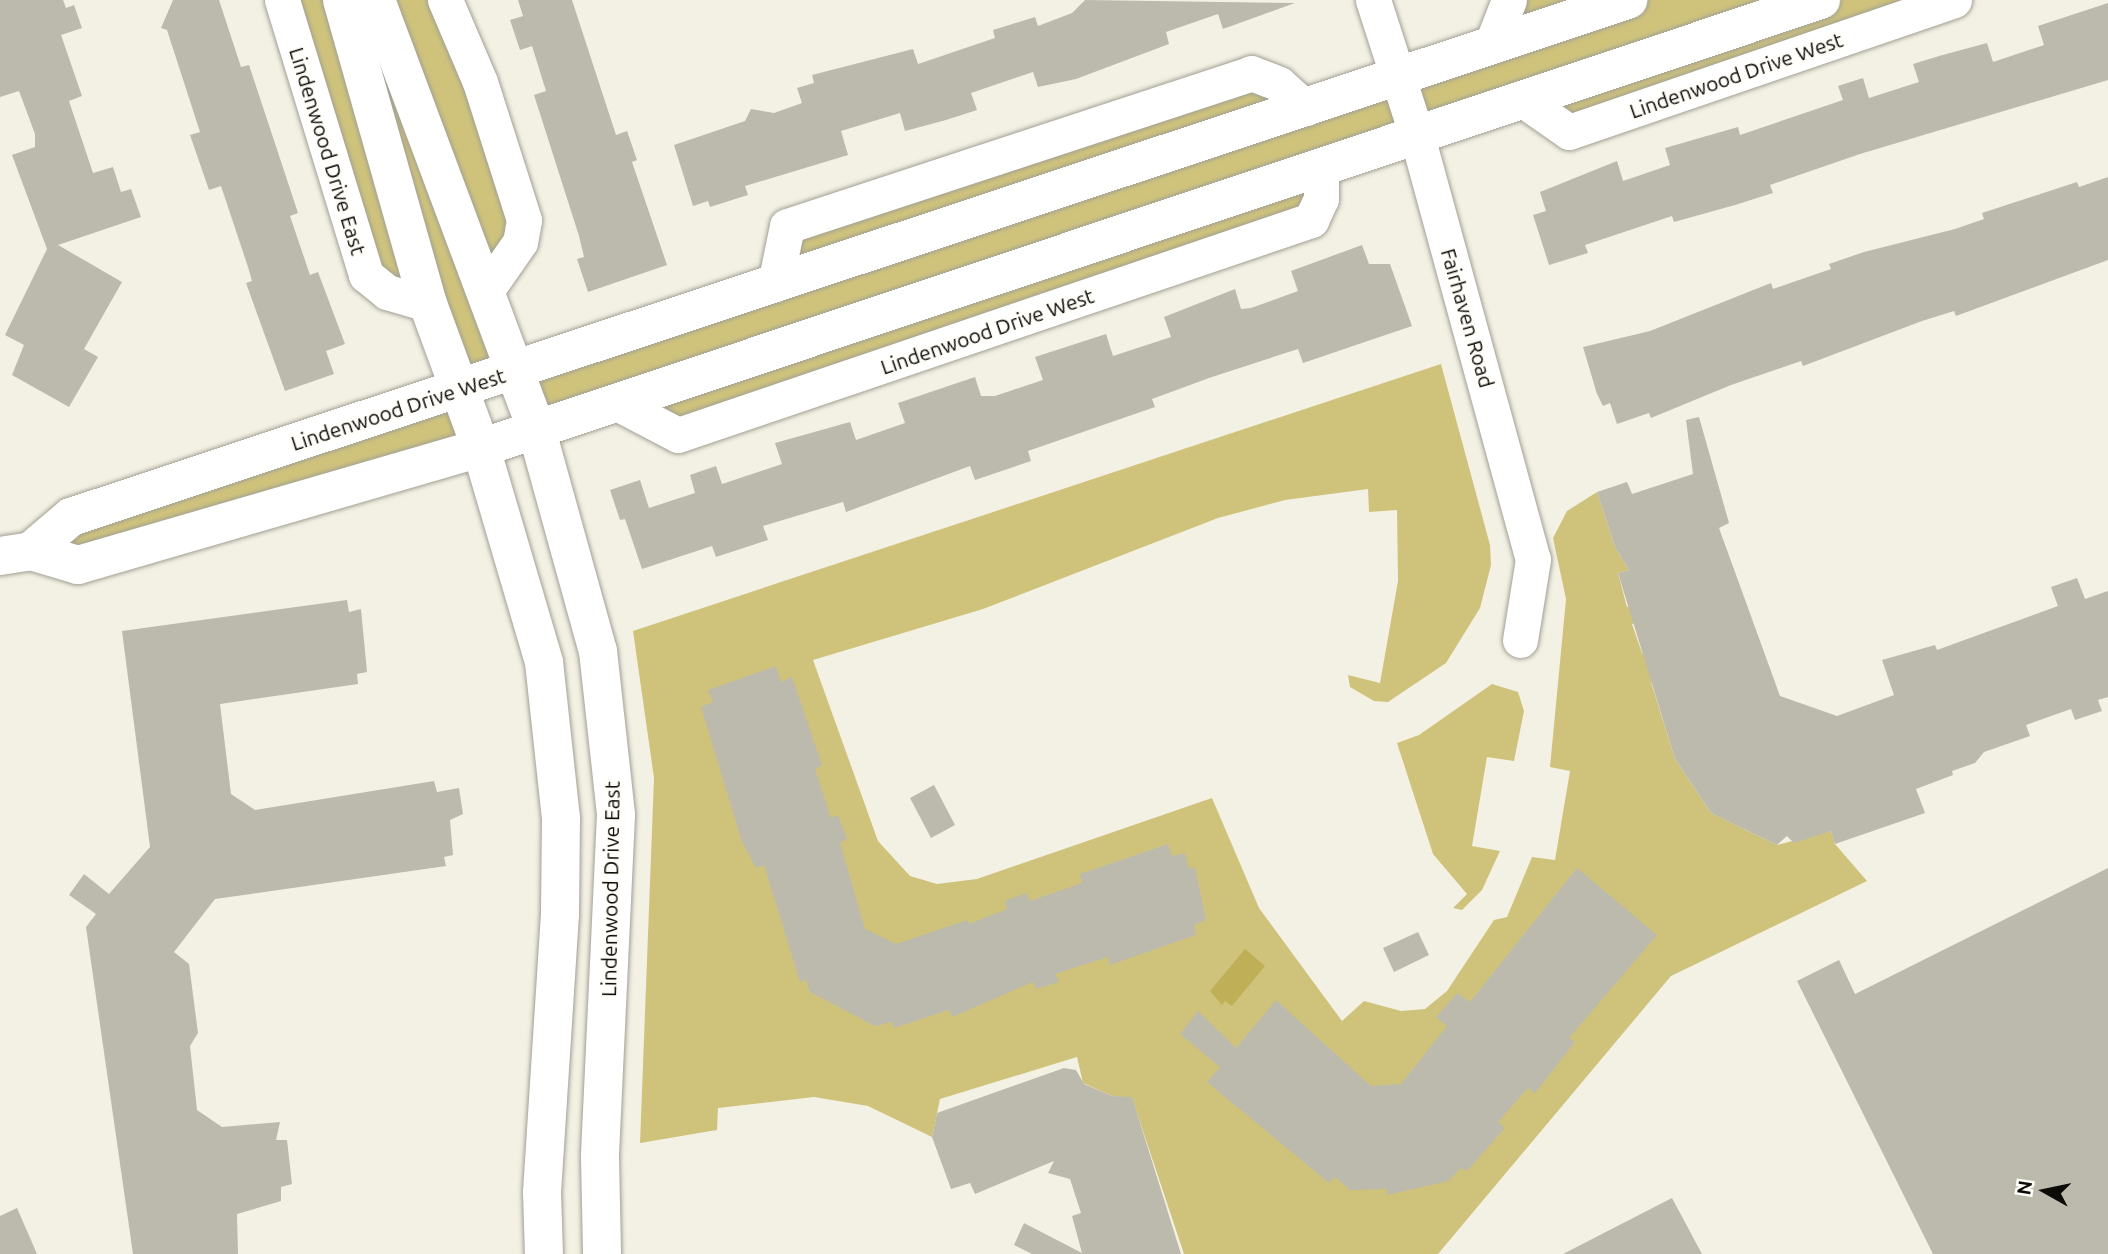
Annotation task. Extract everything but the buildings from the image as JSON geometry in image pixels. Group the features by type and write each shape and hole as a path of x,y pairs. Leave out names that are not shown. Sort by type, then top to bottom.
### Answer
{"street":[{"name":"Lindenwood Drive East","path":"282,0 366,275 387,292 428,304"},
{"path":"342,0 428,304 481,448 544,662 555,735 561,914 544,1133 544,1254"},
{"name":"Lindenwood Drive East","path":"376,0 536,428 598,651 609,725 616,815 600,1157 602,1254"},
{"path":"445,0 480,82 524,220 520,242 486,291"},
{"name":"Fairhaven Road","path":"1373,0 1417,136 1533,559 1520,640"},
{"path":"1491,46 1509,0"},
{"name":"Lindenwood Drive West","path":"16,554 71,517 1628,0"},
{"name":"Lindenwood Drive West","path":"16,554 78,565 481,448 1821,0"},
{"name":"Lindenwood Drive West","path":"1524,100 1569,132 1954,0"},
{"path":"775,284 787,226 1251,73 1279,84 1306,108"},
{"name":"Lindenwood Drive West","path":"615,402 678,436 1311,220 1321,199 1321,168"}],"shaded area":[{"path":"282,0 445,0 524,220 486,291 514,370 775,284 787,226 1251,73 1306,108 1491,46 1509,0 1954,0 1569,132 1523,100 1322,168 1321,199 678,435 615,402 536,428 514,371 460,388 481,448 78,565 31,551 459,388 428,304 387,292"},
{"path":"1441,364 1490,545 1491,565 1480,608 1446,663 1388,702 1374,701 1350,687 1348,675 1380,683 1398,581 1397,510 1369,512 1368,489 1285,500 1218,518 983,609 813,660 878,841 910,876 937,884 977,879 1212,798 1259,908 1342,1021 1364,1001 1401,1011 1425,1009 1447,991 1494,920 1507,917 1532,857 1555,860 1570,771 1550,767 1566,599 1553,538 1567,511 1597,492 1615,547 1629,570 1618,573 1627,607 1637,604 1642,621 1632,624 1642,653 1662,676 1651,682 1675,759 1711,813 1777,845 1831,831 1835,844 1867,881 1671,976 1438,1254 1184,1254 1132,1098 1112,1096 1083,1083 1077,1057 940,1099 932,1137 868,1106 814,1097 718,1108 717,1130 640,1143 654,778 633,631"},
{"path":"1492,684 1518,692 1524,711 1514,761 1487,757 1472,846 1500,851 1482,890 1462,910 1453,908 1467,894 1433,854 1397,743 1419,735"},
{"path":"1245,949 1265,966 1232,1006 1225,1001 1222,1005 1210,991"}]}
